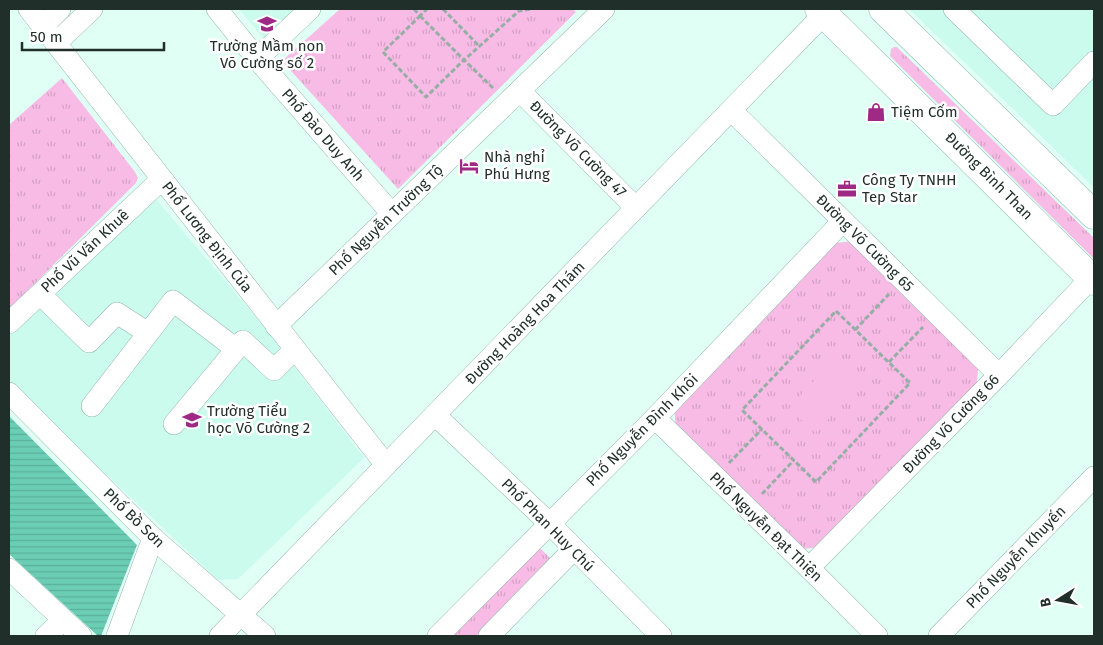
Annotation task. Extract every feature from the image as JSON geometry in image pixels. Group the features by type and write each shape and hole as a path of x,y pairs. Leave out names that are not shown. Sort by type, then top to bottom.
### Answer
{"main road":[{"path":"884,9 1094,215"},
{"name":"Đường Bình Than","path":"824,10 1093,280"}],"street":[{"name":"Phố Lương Định Của","path":"29,9 386,466"},
{"path":"43,26 60,9"},
{"path":"56,43 92,9"},
{"name":"Phố Đào Duy Anh","path":"217,9 257,59 392,214"},
{"path":"257,59 310,9"},
{"name":"Phố Nguyễn Trường Tộ","path":"276,326 603,9"},
{"path":"954,9 1053,105 1094,62"},
{"name":"Đường Hoàng Hoa Thám","path":"220,636 732,111 824,10"},
{"name":"Đường Võ Cường 47","path":"520,91 636,208"},
{"name":"Đường Võ Cường 65","path":"732,111 999,375"},
{"name":"Phố Vũ Văn Khuê","path":"9,323 162,179"},
{"name":"Phố Nguyễn Đình Khôi","path":"438,636 655,418 843,221"},
{"name":"Đường Võ Cường 66","path":"809,568 1093,280"},
{"path":"40,294 89,342 117,312 148,333"},
{"path":"92,406 173,301 236,349"},
{"path":"174,424 243,340 274,370 294,350"},
{"name":"Phố Bồ Sơn","path":"9,393 153,538 265,636"},
{"name":"Phố Phan Huy Chú","path":"435,415 549,523 661,636"},
{"name":"Phố Nguyễn Đạt Thiện","path":"655,418 877,636"},
{"name":"Phố Nguyễn Khuyến","path":"938,636 1094,477"},
{"path":"118,636 153,538"},
{"path":"489,636 574,550"},
{"path":"9,569 80,636"},
{"path":"46,636 63,620"}],"path":[{"path":"414,9 499,94"},
{"path":"427,9 383,52 426,97 518,10 531,9"},
{"path":"444,9 479,46"},
{"path":"855,330 892,292"},
{"path":"836,311 889,362 910,383 816,482 742,410 836,311"},
{"path":"889,362 925,324"},
{"path":"723,469 762,429"},
{"path":"756,500 794,460"}],"shaded area":[{"name":"Trường Mầm non Võ Cường số 2","path":"239,9 298,9 265,40"},
{"path":"909,9 1094,9 1094,188 1039,134"},
{"name":"Trường Tiểu học Võ Cường 2","path":"155,198 264,327 364,458 238,579 218,580 9,382 9,332"},
{"path":"9,416 137,545 101,636 98,636 9,554"}],"green space":[{"path":"340,9 572,9 576,12 398,189 282,61"},
{"path":"897,47 1094,238 1094,259 890,56 891,49"},
{"path":"62,78 138,178 136,183 9,309 9,125"},
{"path":"853,241 978,369 976,393 820,547 803,549 676,428 674,408 835,243"},
{"path":"837,356 863,382 815,433 789,408"},
{"path":"539,547 552,560 476,636 450,636"}],"place":[{"name":"Trường Mầm non Võ Cường số 2","path":"267,24"},
{"name":"Tiệm Cốm","path":"876,112"},
{"name":"Nhà nghỉ Phú Hưng","path":"469,166"},
{"name":"Công Ty TNHH Tep Star","path":"847,189"},
{"name":"Trường Tiểu học Võ Cường 2","path":"192,420"}]}
